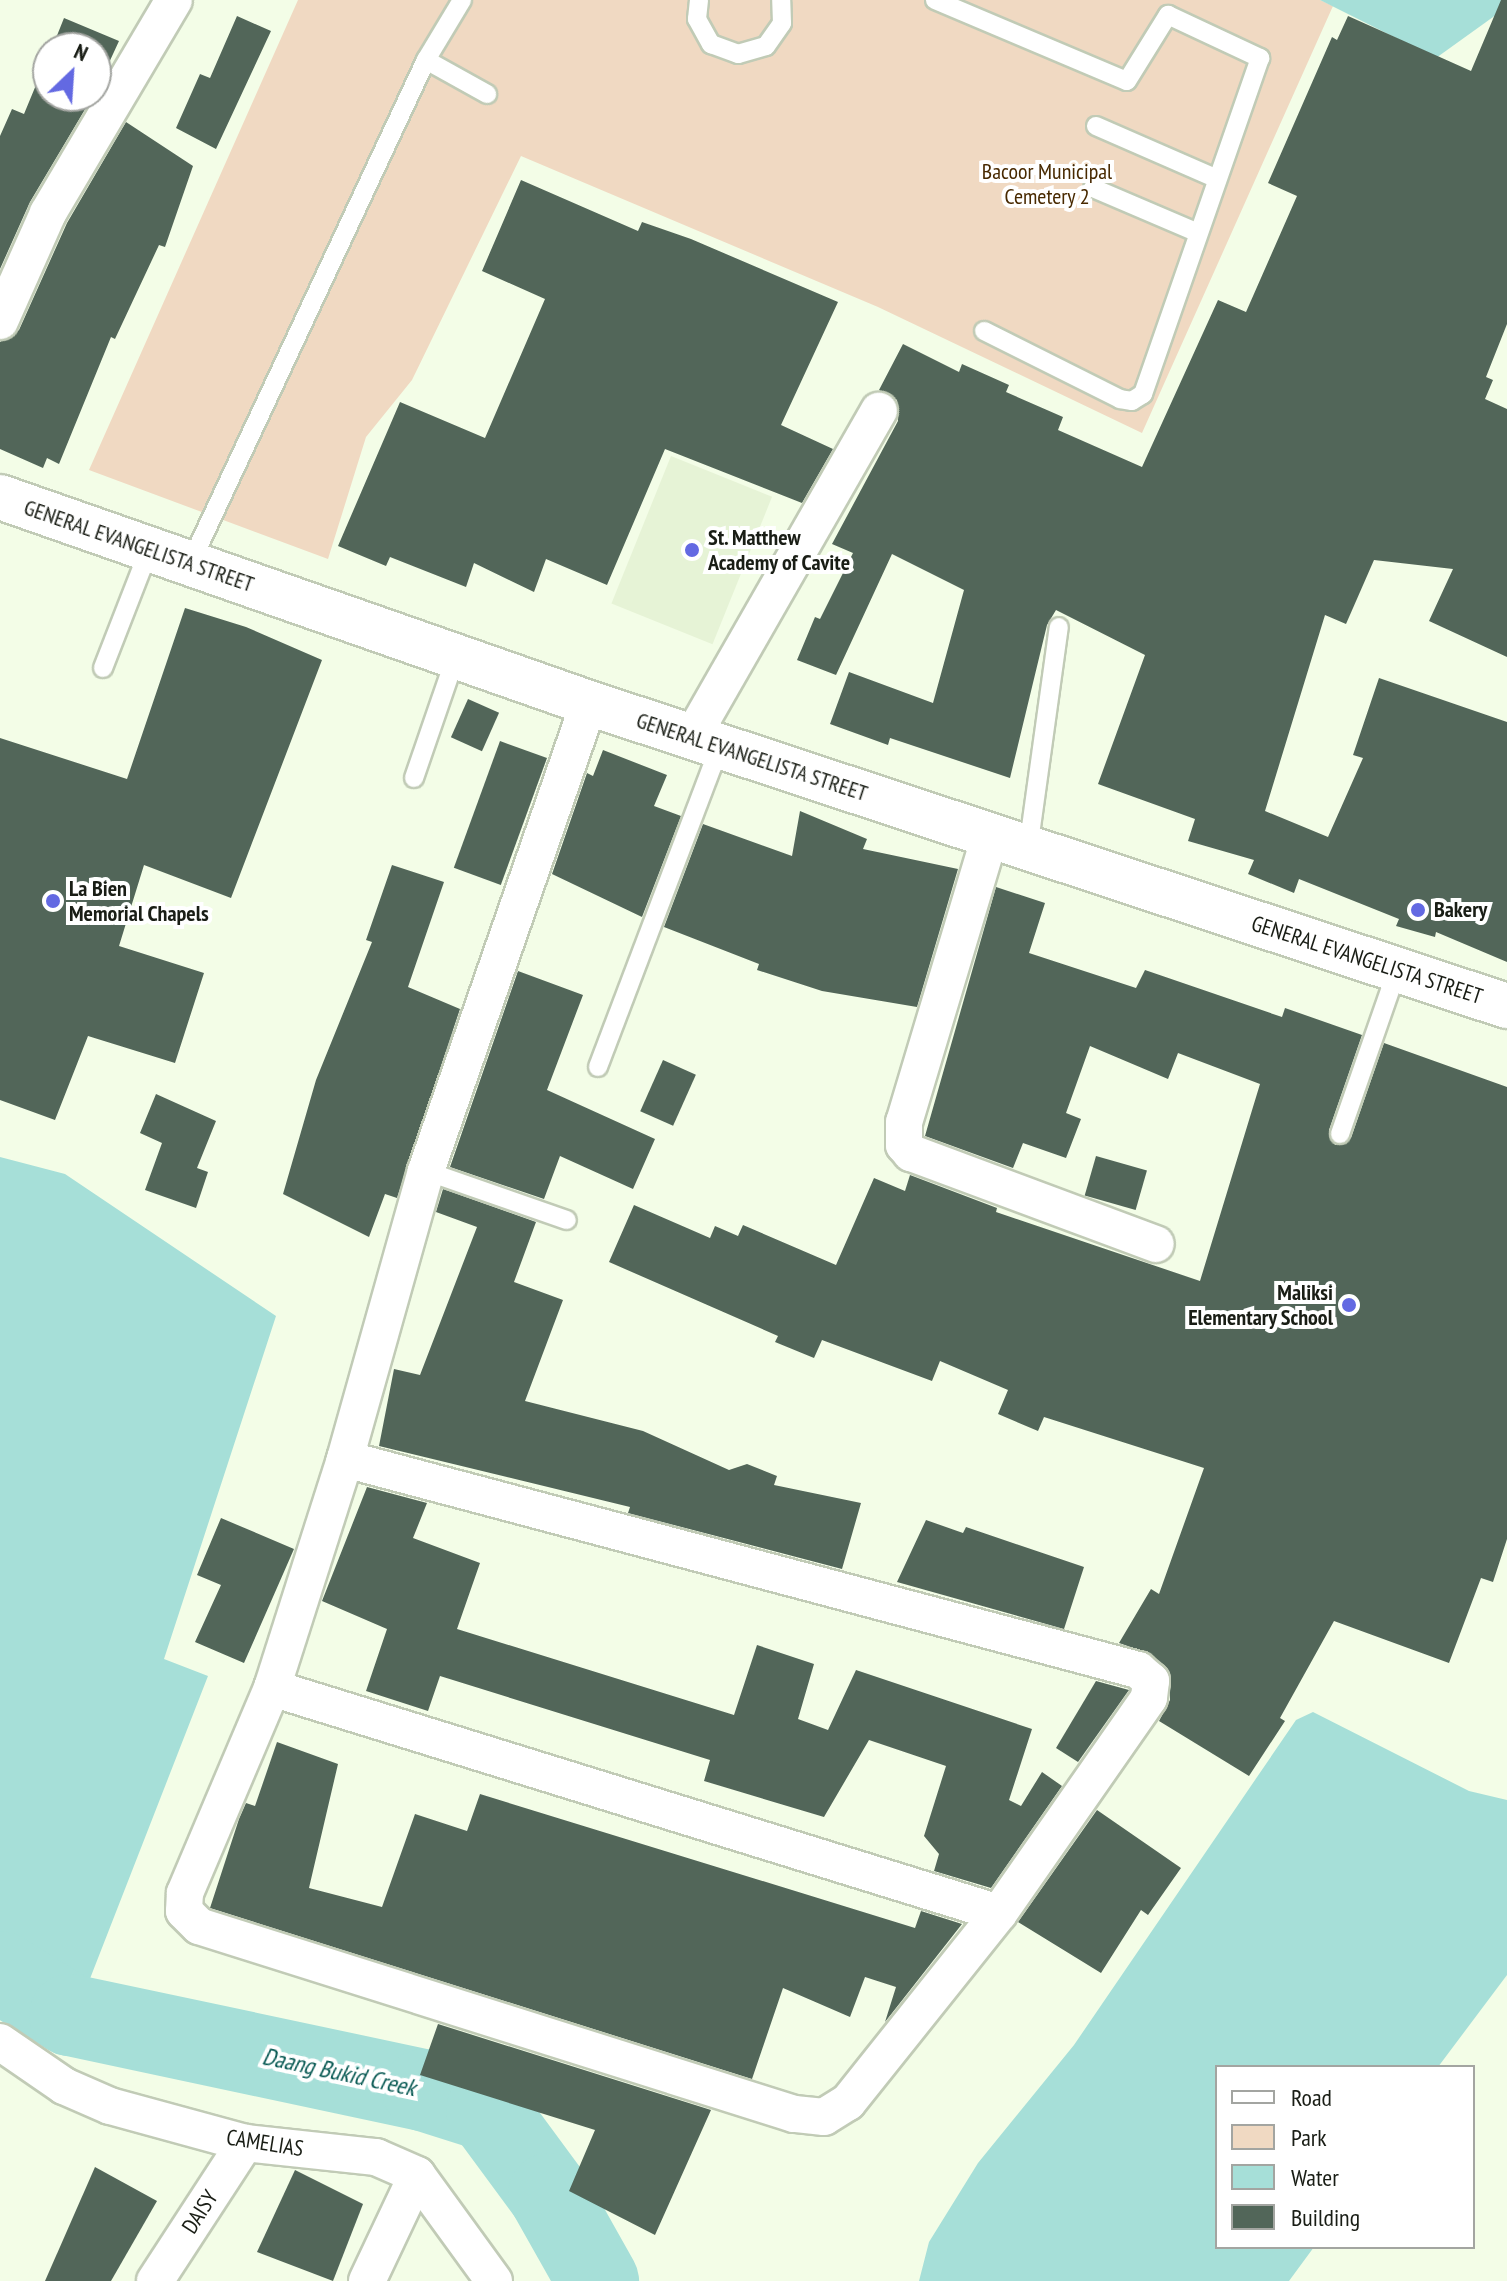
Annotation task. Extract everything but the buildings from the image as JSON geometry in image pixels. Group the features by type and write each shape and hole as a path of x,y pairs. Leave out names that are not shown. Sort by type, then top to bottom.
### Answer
{"main road":[{"name":"GENERAL EVANGELISTA STREET","path":"0,497 589,703 1507,1006"}],"street":[{"path":"0,321 48,213 174,0"},
{"path":"706,742 879,411"},
{"path":"345,1459 1138,1670 1151,1681 1149,1698 999,1913 848,2102 824,2117 794,2114 199,1926 184,1911 185,1893 272,1688 345,1459 426,1171 589,703"},
{"path":"1009,843 904,1122 904,1145 911,1153 1156,1244"},
{"path":"272,1688 999,1913"},
{"name":"CAMELIAS","path":"0,2042 64,2086 110,2106 245,2143 376,2157 417,2175"},
{"name":"DAISY","path":"155,2281 245,2143"},
{"path":"367,2281 417,2175 494,2281"}],"lane":[{"path":"190,564 426,60 462,0"},
{"path":"699,0 697,19 711,44 738,54 766,46 782,23 781,0"},
{"path":"935,0 1127,81 1168,15 1255,52 1259,65 1215,178 1143,394 1132,401 984,331"},
{"path":"426,60 487,94"},
{"path":"1096,126 1215,178"},
{"path":"1093,188 1196,232"},
{"path":"103,668 149,550"},
{"path":"1009,843 1059,627"},
{"path":"414,778 456,656"},
{"path":"598,1067 706,742"},
{"path":"1340,1134 1397,970"},
{"path":"426,1171 567,1220"}],"shaded area":[{"name":"St. Matthew Academy of Cavite","path":"671,456 772,497 713,644 611,603"}],"green space":[{"name":"Bacoor Municipal Cemetery 2","path":"298,0 1320,0 1333,6 1142,433 878,307 521,156 412,380 366,437 328,559 89,470"}],"water":[{"path":"1320,0 1507,0 1507,7 1436,58"},
{"path":"0,1157 65,1174 276,1316 164,1659 208,1676 77,2012 0,1953"},
{"path":"1313,1712 1469,1791 1507,1800 1507,1975 1440,2065 1215,2065 1215,2249 1313,2249 1289,2281 919,2281 929,2242 978,2163 1074,2045 1296,1720"}],"waterway":[{"name":"Daang Bukid Creek","path":"0,1972 70,2015 423,2090 487,2110 549,2194 598,2281"}],"place":[{"name":"St. Matthew Academy of Cavite","path":"692,550"},
{"name":"La Bien Memorial Chapels","path":"53,901"},
{"name":"Bakery","path":"1418,910"},
{"name":"Maliksi Elementary School","path":"1349,1305"}]}
